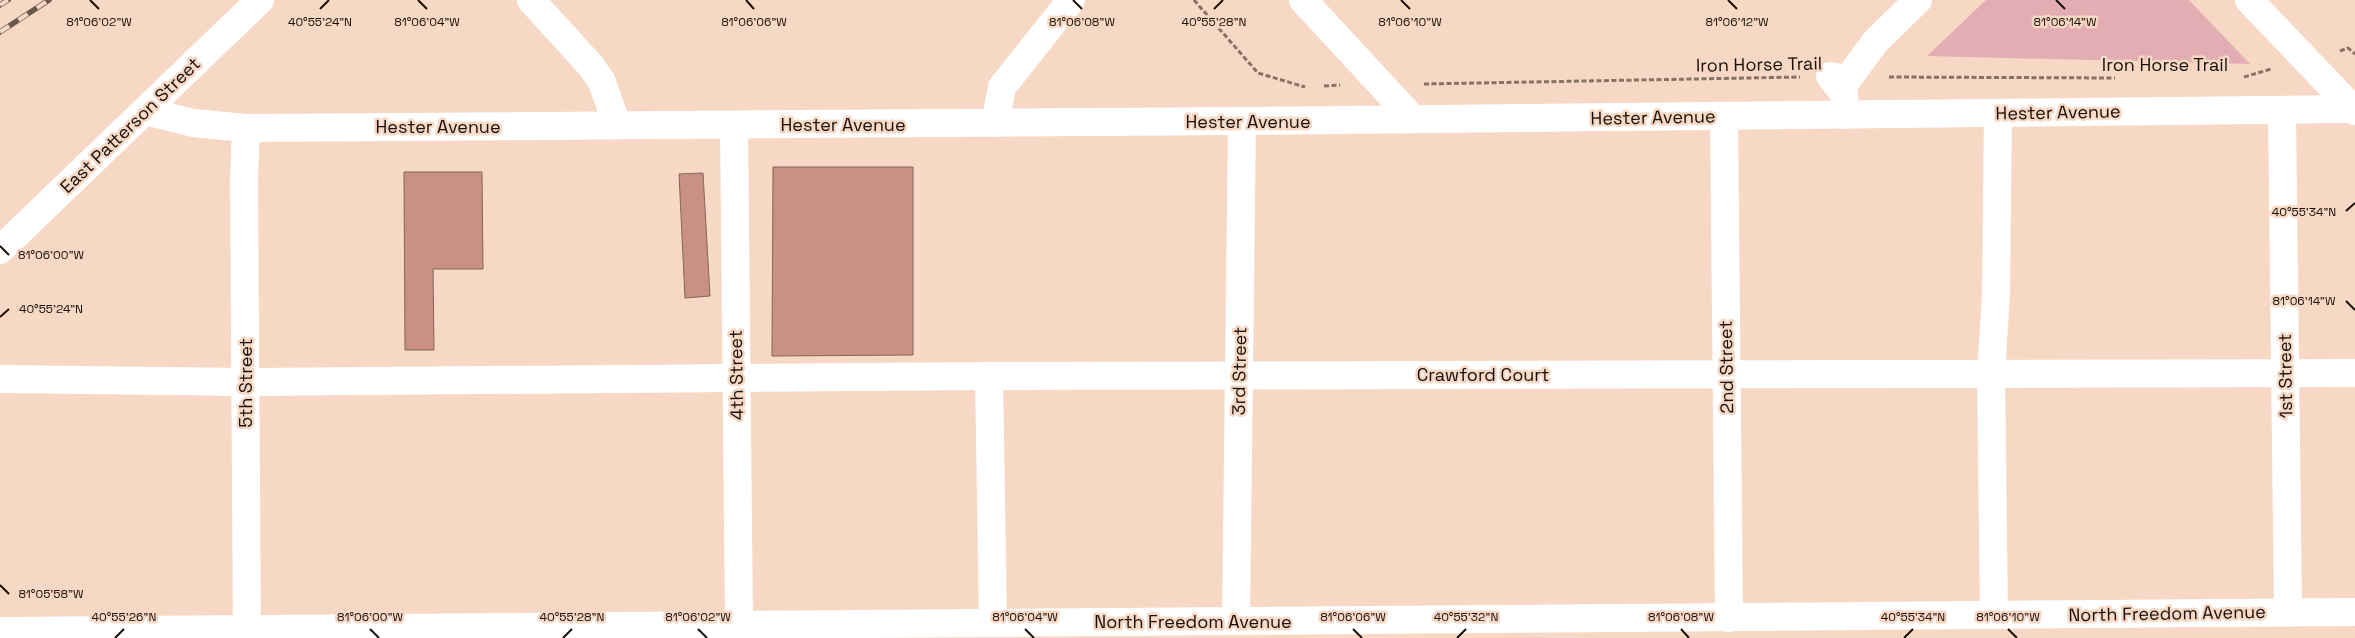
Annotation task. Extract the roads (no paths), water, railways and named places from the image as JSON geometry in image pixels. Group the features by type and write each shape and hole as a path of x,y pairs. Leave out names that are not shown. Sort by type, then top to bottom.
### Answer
{"street":[{"name":"East Patterson Street","path":"0,250 260,0"},
{"path":"531,0 591,66 602,82 617,125"},
{"path":"994,122 1002,87 1070,0"},
{"path":"1303,0 1413,119"},
{"path":"1844,115 1844,94 1830,76 1848,79 1875,42 1918,0"},
{"path":"2249,0 2354,110"},
{"name":"1st Street","path":"2282,110 2288,612"},
{"name":"Hester Avenue","path":"145,111 193,123 246,128 1242,121 2354,110"},
{"path":"1994,615 1991,373 1996,295 1998,113"},
{"name":"2nd Street","path":"1724,116 1726,373 1734,624"},
{"name":"3rd Street","path":"1236,621 1242,121"},
{"name":"4th Street","path":"734,124 739,625"},
{"name":"5th Street","path":"246,128 244,179 247,633"},
{"name":"Crawford Court","path":"0,379 245,382 736,377 1726,373 2355,373"},
{"path":"989,376 993,623"},
{"name":"North Freedom Avenue","path":"0,631 247,633 739,625 1236,621 1567,628 1734,624 1914,616 2355,612"},
{"path":"1914,616 1928,638"}],"railway":[{"path":"0,5 8,0"},
{"path":"0,32 49,0"}]}
